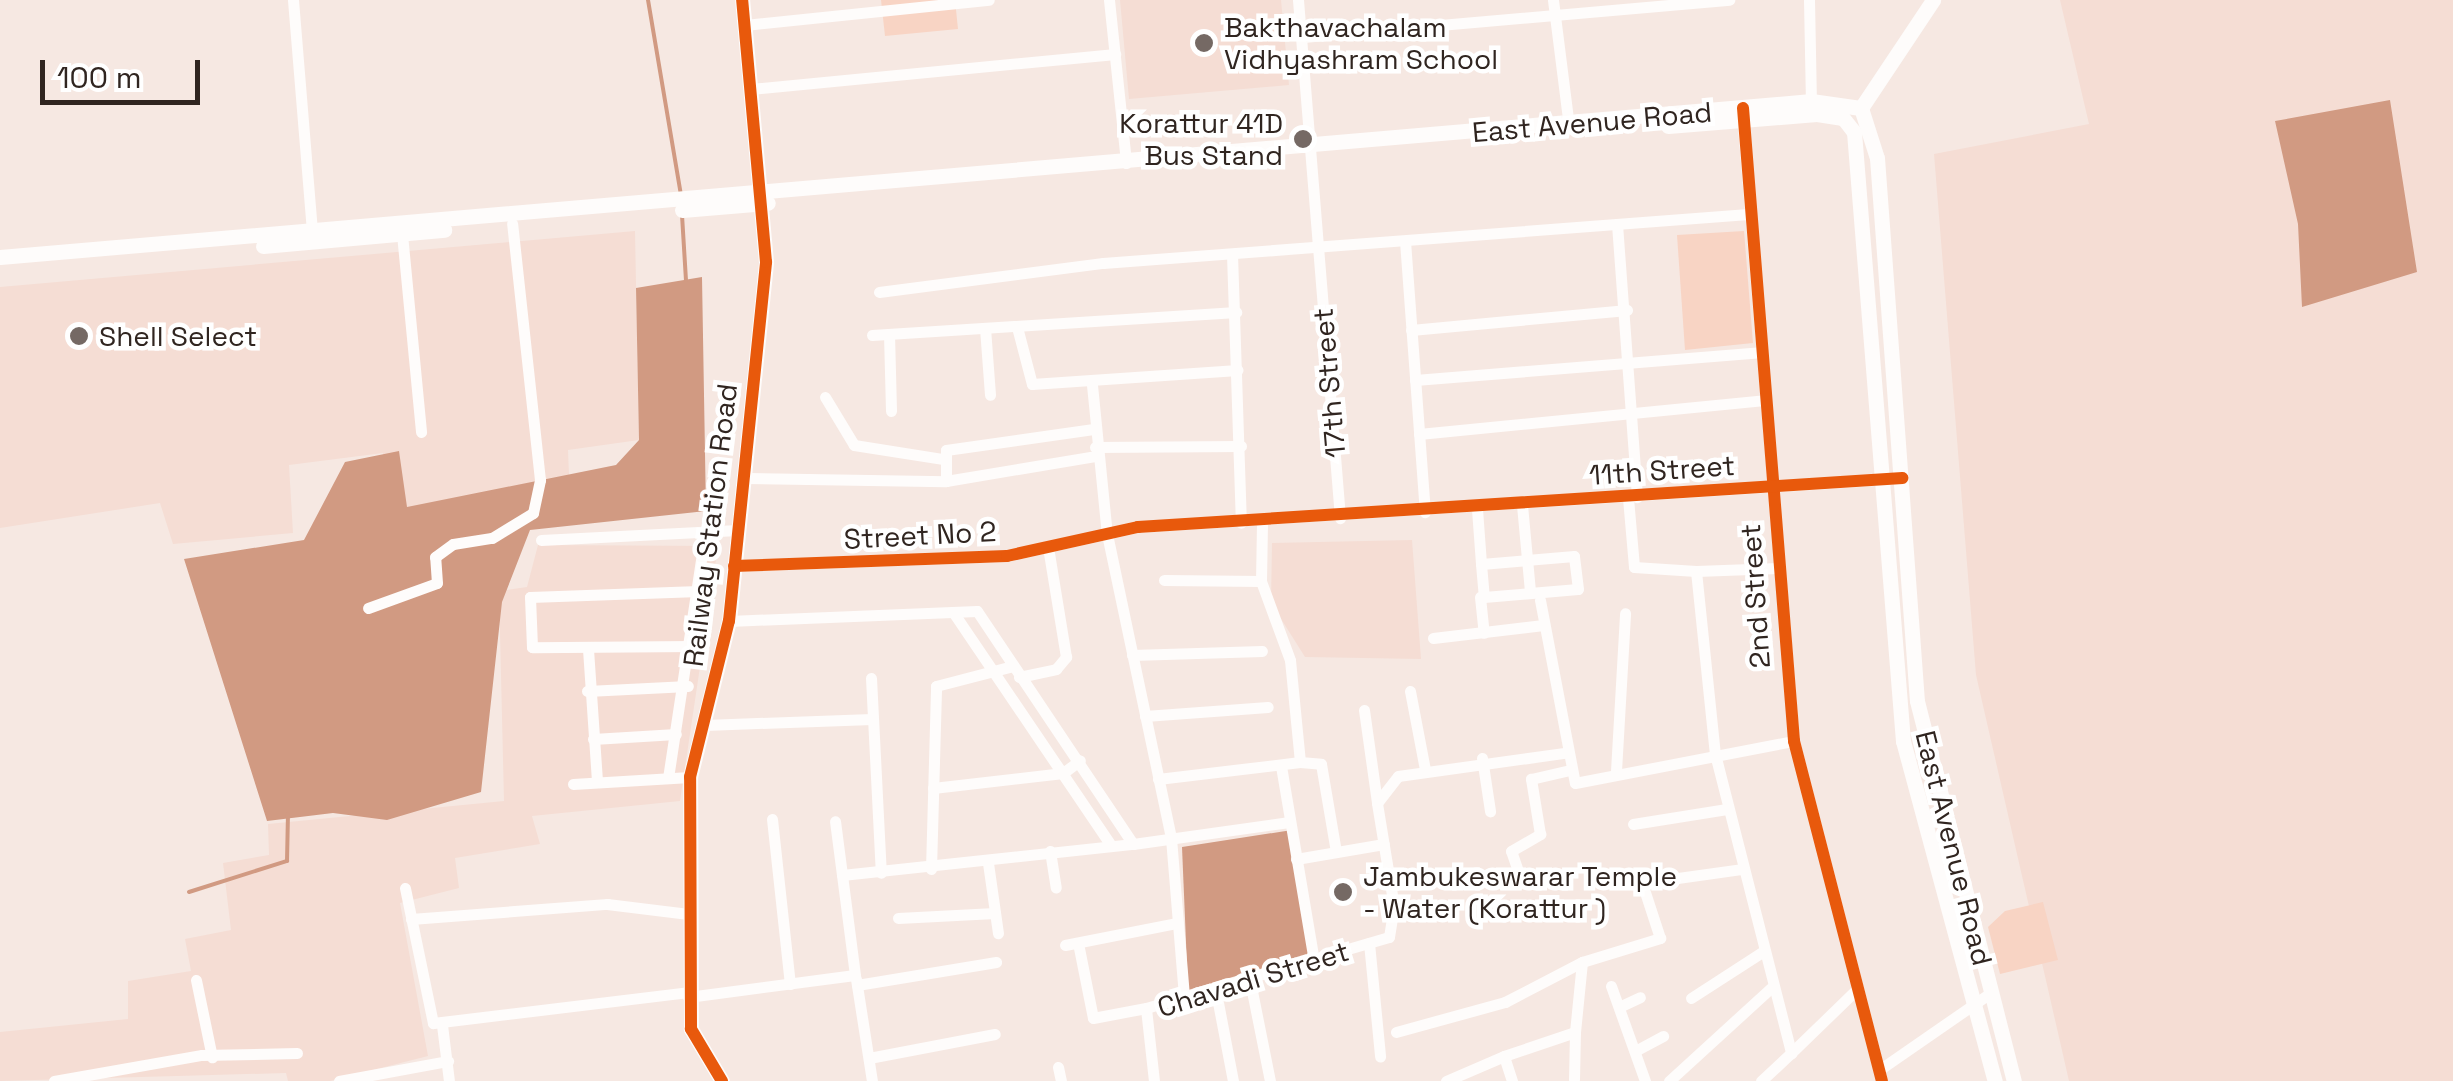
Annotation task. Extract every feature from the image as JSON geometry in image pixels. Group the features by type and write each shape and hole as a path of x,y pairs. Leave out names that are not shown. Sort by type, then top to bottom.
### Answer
{"main road":[{"name":"Railway Station Road","path":"722,1081 691,1029 690,778 729,621 766,262 742,0"},
{"path":"1861,108 1933,0"},
{"name":"East Avenue Road","path":"762,198 1742,114 1811,101 1861,108 1902,478 1918,702 2014,1081"},
{"name":"East Avenue Road","path":"657,208 1569,126 1742,114 1842,118 1869,167 1880,480 1903,741 1995,1081"},
{"path":"0,268 657,208"},
{"path":"0,257 402,234 657,208"}],"street":[{"path":"293,0 312,237"},
{"path":"745,25 883,6 989,0"},
{"path":"1109,0 1126,163"},
{"name":"17th Street","path":"1298,0 1340,518"},
{"path":"1303,37 1554,7 1729,0"},
{"path":"1809,0 1811,101"},
{"path":"1554,7 1569,126"},
{"path":"751,89 1115,54"},
{"name":"2nd Street","path":"1742,114 1794,741 1880,1075"},
{"path":"879,292 1232,254 1748,214"},
{"path":"368,608 437,583 436,557 453,544 492,538 532,512 540,480 512,224"},
{"path":"1617,224 1636,414 1634,567 1696,571 1778,568"},
{"path":"402,234 421,432"},
{"path":"1405,241 1426,512"},
{"path":"1232,254 1241,523"},
{"path":"1411,330 1627,310"},
{"path":"872,334 1236,312"},
{"path":"1017,327 1028,382 1092,385 1238,370"},
{"path":"985,328 990,395"},
{"path":"889,334 890,411"},
{"path":"1415,380 1760,352"},
{"path":"1092,385 1095,451 1107,534 1170,838 1184,996"},
{"path":"824,397 854,445 942,459"},
{"path":"1419,434 1764,400"},
{"path":"946,481 942,459 950,449 1094,429"},
{"path":"746,478 946,481 1095,451 1241,446"},
{"name":"11th Street","path":"1262,523 1902,478"},
{"path":"1522,505 1527,560 1544,625 1564,753 1576,782 1616,771 1794,741"},
{"path":"1477,509 1481,564 1484,596 1576,591 1575,557 1481,564"},
{"path":"1262,523 1261,581 1290,660 1300,762"},
{"name":"Street No 2","path":"734,566 1048,547 1107,534 1262,523"},
{"path":"541,540 738,530"},
{"path":"668,778 688,686 705,534"},
{"path":"931,869 936,686 994,672 1056,669 1066,657 1048,547"},
{"path":"1696,571 1715,754 1762,952 1791,1053"},
{"path":"1164,580 1261,581"},
{"path":"694,646 532,647 530,597 699,591"},
{"path":"1480,597 1484,633"},
{"path":"729,621 976,611 1080,760 1132,844"},
{"path":"953,612 1110,844"},
{"path":"1616,771 1626,613"},
{"path":"1433,638 1544,625"},
{"path":"588,648 587,692 597,782"},
{"path":"1132,654 1262,651"},
{"path":"871,678 881,873"},
{"path":"587,692 688,686"},
{"path":"1410,692 1425,770"},
{"path":"1145,716 1268,707"},
{"name":"Chavadi Street","path":"1154,1081 1146,1008 1184,996 1216,992 1389,937 1394,907 1364,710"},
{"path":"705,725 872,719"},
{"path":"593,739 676,734"},
{"path":"1378,803 1398,776 1482,758 1564,753"},
{"path":"1482,758 1490,811"},
{"path":"933,788 1062,774 1080,760"},
{"path":"1158,779 1300,762 1321,764 1336,852"},
{"path":"1281,766 1314,960"},
{"path":"1518,871 1511,850 1540,834 1531,779 1570,770"},
{"path":"573,784 690,778"},
{"path":"1633,824 1727,809"},
{"path":"772,818 790,984"},
{"path":"835,822 872,1081"},
{"path":"842,875 988,863 1050,850 1132,844 1289,822"},
{"path":"1296,859 1384,844"},
{"path":"1050,850 1056,888"},
{"path":"988,863 998,933"},
{"path":"1396,1032 1505,1002 1522,985 1660,938 1642,883 1741,869"},
{"path":"405,888 425,1013 442,1026 449,1081"},
{"path":"410,919 608,904 688,914"},
{"path":"898,918 995,913"},
{"path":"1064,945 1079,948 1176,924"},
{"path":"1369,943 1380,1056"},
{"path":"1079,948 1093,1018 1146,1008"},
{"path":"1691,998 1762,952"},
{"path":"442,1026 688,994 856,980 996,962"},
{"path":"1574,1079 1582,962"},
{"path":"196,980 212,1057"},
{"path":"1250,981 1270,1081"},
{"path":"1612,986 1644,1081"},
{"path":"1668,1081 1772,987"},
{"path":"1760,1081 1858,988"},
{"path":"1216,992 1233,1081"},
{"path":"1880,1075 1990,994"},
{"path":"1619,1007 1640,997"},
{"path":"1446,1081 1575,1032"},
{"path":"869,1058 996,1034"},
{"path":"1635,1051 1663,1036"},
{"path":"54,1081 212,1057 297,1052"},
{"path":"1504,1056 1512,1081"},
{"path":"339,1081 448,1061"},
{"path":"1058,1066 1060,1081"}],"shaded area":[{"path":"881,0 955,0 958,29 885,36"},
{"name":"Bakthavachalam Vidhyashram School","path":"1120,0 1281,0 1289,85 1129,99"},
{"path":"2060,0 2453,0 2453,1081 2069,1081 1976,675 1934,154 2089,124"},
{"path":"2390,100 2417,272 2302,307 2298,224 2275,121"},
{"path":"635,231 639,440 568,450 570,499 388,513 383,453 289,465 293,533 173,544 160,503 0,528 0,287"},
{"path":"1744,231 1753,343 1685,350 1677,235"},
{"path":"702,277 706,511 530,530 502,602 481,792 387,820 333,813 267,821 184,559 304,540 345,462 399,451 407,507 616,465 639,440 636,288"},
{"path":"1412,540 1421,659 1305,657 1271,603 1272,543"},
{"path":"538,545 718,546 680,801 532,816 540,844 455,858 459,888 400,903 428,1056 330,1081 288,1081 286,1073 0,1081 0,1032 128,1019 128,981 191,971 185,939 231,930 223,863 269,855 268,824 504,801 499,591 527,587"},
{"path":"1292,830 1312,954 1188,990 1182,847"},
{"path":"2043,902 2058,960 2000,974 1988,927 2005,911"}],"waterway":[{"path":"648,0 681,195"},
{"path":"682,215 686,280"},
{"path":"189,892 287,861 288,814"}],"cycle path":[{"path":"722,1081 691,1029 690,777 729,621 766,262 742,0"},
{"path":"1743,108 1794,741 1882,1081"},
{"path":"734,566 1007,556 1138,527 1902,478"}],"place":[{"name":"Bakthavachalam Vidhyashram School","path":"1204,43"},
{"name":"Korattur 41D Bus Stand","path":"1303,139"},
{"name":"Shell Select","path":"79,336"},
{"name":"Jambukeswarar Temple - Water (Korattur )","path":"1343,892"}]}
